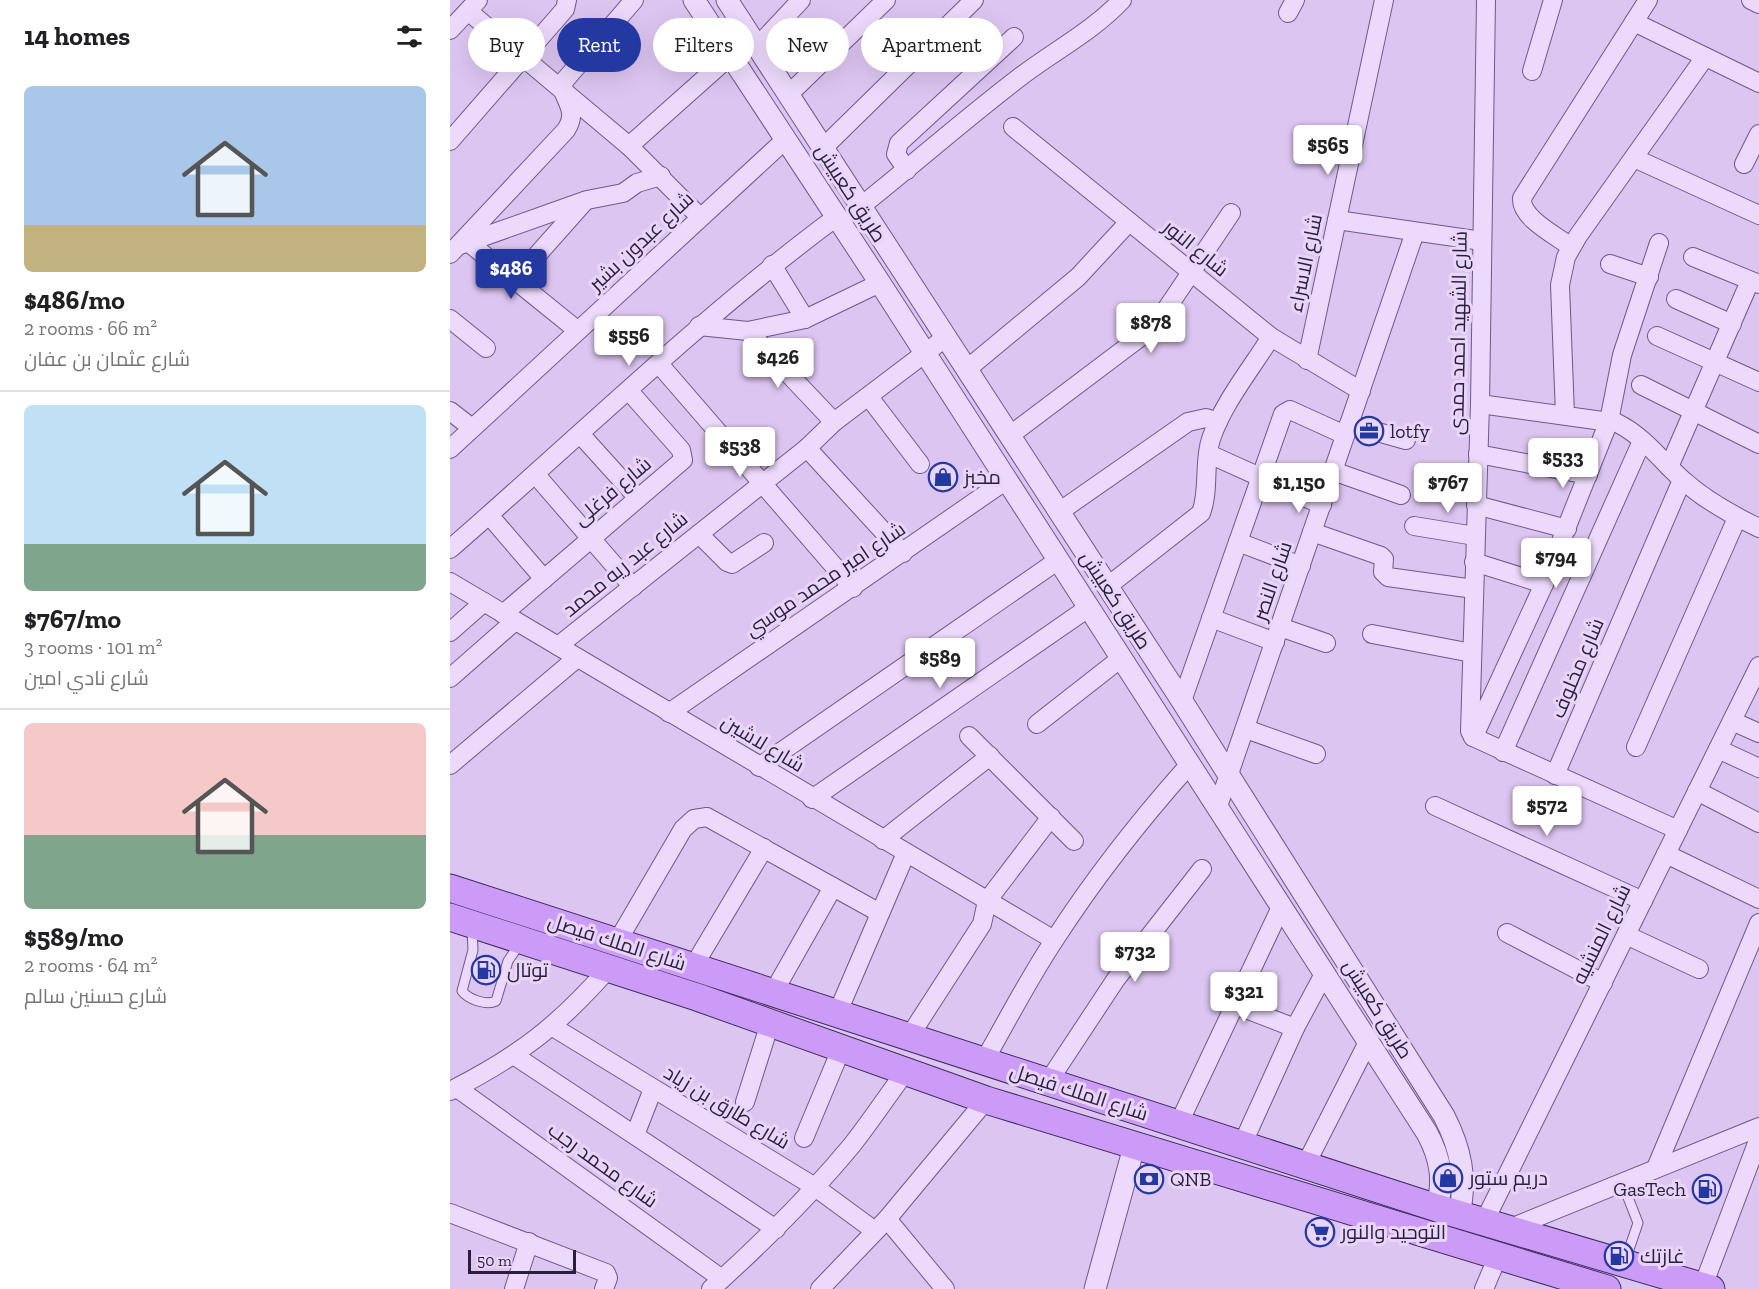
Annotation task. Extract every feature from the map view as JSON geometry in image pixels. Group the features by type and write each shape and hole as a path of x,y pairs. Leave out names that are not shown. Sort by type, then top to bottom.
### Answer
{"main road":[{"name":"شارع الملك فيصل","path":"450,888 1305,1166 1472,1219 1706,1288"},
{"name":"شارع الملك فيصل","path":"460,921 609,968 842,1047 986,1100 1134,1147 1498,1256 1544,1280 1607,1289"}],"street":[{"path":"545,32 565,9 567,0"},
{"path":"459,247 566,130 573,115 572,106 564,92 565,80 634,0"},
{"name":"طريق كعبيش","path":"694,0 706,18"},
{"name":"طريق كعبيش","path":"727,0 1360,979 1454,1135 1472,1219"},
{"path":"758,47 801,0"},
{"path":"788,95 885,0"},
{"path":"823,148 974,0"},
{"path":"860,207 995,96 1056,49 1083,34 1122,0"},
{"name":"شارع الاسراء","path":"1307,360 1384,0"},
{"name":"شارع الشهيد احمد حمدى","path":"1473,737 1470,731 1480,404 1486,0"},
{"path":"1532,71 1553,0"},
{"path":"1571,247 1527,214 1521,204 1522,198 1648,0"},
{"path":"1751,0 1759,4"},
{"path":"450,30 473,5 485,18"},
{"path":"1634,22 1759,83"},
{"path":"906,170 896,154 899,143 1014,37"},
{"path":"1565,415 1560,285 1571,247 1705,57"},
{"path":"450,141 511,72"},
{"path":"540,72 629,146 700,217"},
{"path":"629,146 712,72"},
{"name":"طريق كعبيش","path":"740,72 880,283 924,355 1436,1150 1441,1169 1442,1189 1472,1219"},
{"name":"شارع النور","path":"1013,127 1271,337 1361,391"},
{"path":"1744,164 1759,135"},
{"name":"شارع عبدون بشير","path":"450,449 785,140"},
{"path":"1634,158 1759,215"},
{"path":"459,247 587,200 623,193 637,183 661,176"},
{"path":"515,280 587,200"},
{"path":"1009,436 1155,326 1231,213"},
{"path":"450,549 581,435 699,326 772,265 835,218"},
{"path":"1337,220 1482,241"},
{"path":"966,370 1078,277 1128,222"},
{"name":"شارع النصر","path":"1217,809 1415,232"},
{"path":"1659,243 1622,356 1609,421 1544,584 1473,737 1503,753 1678,830"},
{"path":"459,247 515,280 577,330"},
{"path":"1693,257 1755,283"},
{"path":"1610,264 1649,277"},
{"path":"772,265 805,319"},
{"path":"699,326 748,331 805,319 880,283"},
{"name":"شارع مخلوف","path":"1555,775 1676,474 1694,411 1732,324 1755,283"},
{"path":"1676,299 1732,324"},
{"path":"450,319 486,348"},
{"path":"748,331 834,422"},
{"path":"1657,336 1759,382"},
{"path":"1108,586 1201,513 1205,501 1210,440 1218,422 1271,337"},
{"name":"شارع عبد ريه محمد","path":"558,646 807,448 834,422 945,338"},
{"path":"658,364 853,588"},
{"path":"1641,385 1759,444"},
{"name":"شارع فرغلى","path":"450,678 544,579 684,458 629,391"},
{"path":"869,397 920,464"},
{"path":"1480,404 1609,421 1626,427 1676,474 1737,518 1759,528"},
{"path":"1182,701 1283,414 1290,410 1347,429 1406,440"},
{"path":"450,411 472,428"},
{"path":"1059,512 1188,422 1206,418 1218,422"},
{"path":"581,435 638,498"},
{"path":"1503,753 1642,441"},
{"path":"807,448 903,553"},
{"path":"1209,454 1322,505"},
{"path":"1478,454 1588,475"},
{"path":"1333,471 1401,495"},
{"path":"536,474 633,587"},
{"name":"شارع امير محمد موسي","path":"669,713 1005,481"},
{"path":"1476,505 1567,529"},
{"path":"489,515 544,579"},
{"path":"1636,747 1737,518"},
{"path":"1414,526 1475,536"},
{"path":"1312,532 1381,556 1384,559 1383,572 1388,577 1474,589"},
{"path":"699,534 727,562 732,564 764,543"},
{"path":"1238,542 1301,566"},
{"path":"759,767 1057,561"},
{"path":"1474,562 1544,584"},
{"name":"شارع لاشين","path":"450,582 812,799 1054,940"},
{"path":"450,632 484,602"},
{"path":"812,799 1088,608"},
{"path":"1211,618 1278,635 1326,643"},
{"path":"1372,634 1472,653"},
{"path":"450,765 577,658"},
{"path":"1037,724 1120,659"},
{"name":"شارع المنشيه","path":"1472,1219 1603,983 1759,666"},
{"path":"1732,721 1759,733"},
{"path":"1246,729 1316,754"},
{"path":"969,736 1074,841"},
{"path":"1718,749 1759,768"},
{"path":"883,840 990,756"},
{"path":"984,1061 1054,940 1124,842 1189,765"},
{"path":"1698,791 1759,823"},
{"path":"1435,806 1643,901"},
{"path":"617,942 683,829 694,819 707,817 880,913"},
{"path":"909,1037 982,924 987,901 1050,817"},
{"path":"693,967 764,848"},
{"path":"837,1014 906,853"},
{"path":"1666,854 1759,899"},
{"path":"1048,1082 1116,978 1202,869"},
{"path":"772,993 833,887"},
{"path":"1178,1125 1233,1004 1281,908"},
{"path":"1656,1168 1759,923"},
{"path":"1507,933 1603,983"},
{"path":"1626,935 1699,969"},
{"path":"454,1089 515,1056 553,1028 609,968"},
{"path":"1242,1145 1295,1028 1324,974"},
{"path":"1337,994 1360,979"},
{"path":"1233,1004 1295,1028"},
{"path":"745,1102 770,1023"},
{"name":"شارع طارق بن زياد","path":"553,1028 881,1225 938,1286"},
{"path":"1305,1166 1368,1042"},
{"path":"804,1138 842,1047"},
{"path":"515,1056 776,1229"},
{"path":"721,1285 776,1229 853,1144 906,1071"},
{"name":"شارع محمد رجب","path":"454,1089 721,1285"},
{"path":"635,1135 653,1089"},
{"path":"820,1289 881,1225 986,1100"},
{"path":"1472,1219 1622,1182 1759,1127"},
{"path":"1706,1288 1759,1138"},
{"path":"1095,1289 1134,1147"},
{"path":"451,1218 529,1242 606,1273 606,1283"},
{"path":"514,1289 529,1242"},
{"path":"1484,1289 1498,1256"}],"lane":[{"path":"460,921 473,950 462,991 464,995 478,1000 492,1003 496,1001 512,953 523,941"},
{"path":"1622,1182 1638,1223 1623,1263"}],"place":[{"name":"lotfy","path":"1369,431"},
{"name":"مخبز","path":"943,477"},
{"name":"توتال","path":"486,970"},
{"name":"دريم ستور","path":"1448,1178"},
{"name":"QNB","path":"1149,1179"},
{"name":"GasTech","path":"1707,1189"},
{"name":"التوحيد والنور","path":"1320,1232"},
{"name":"غازتك","path":"1619,1256"}]}
